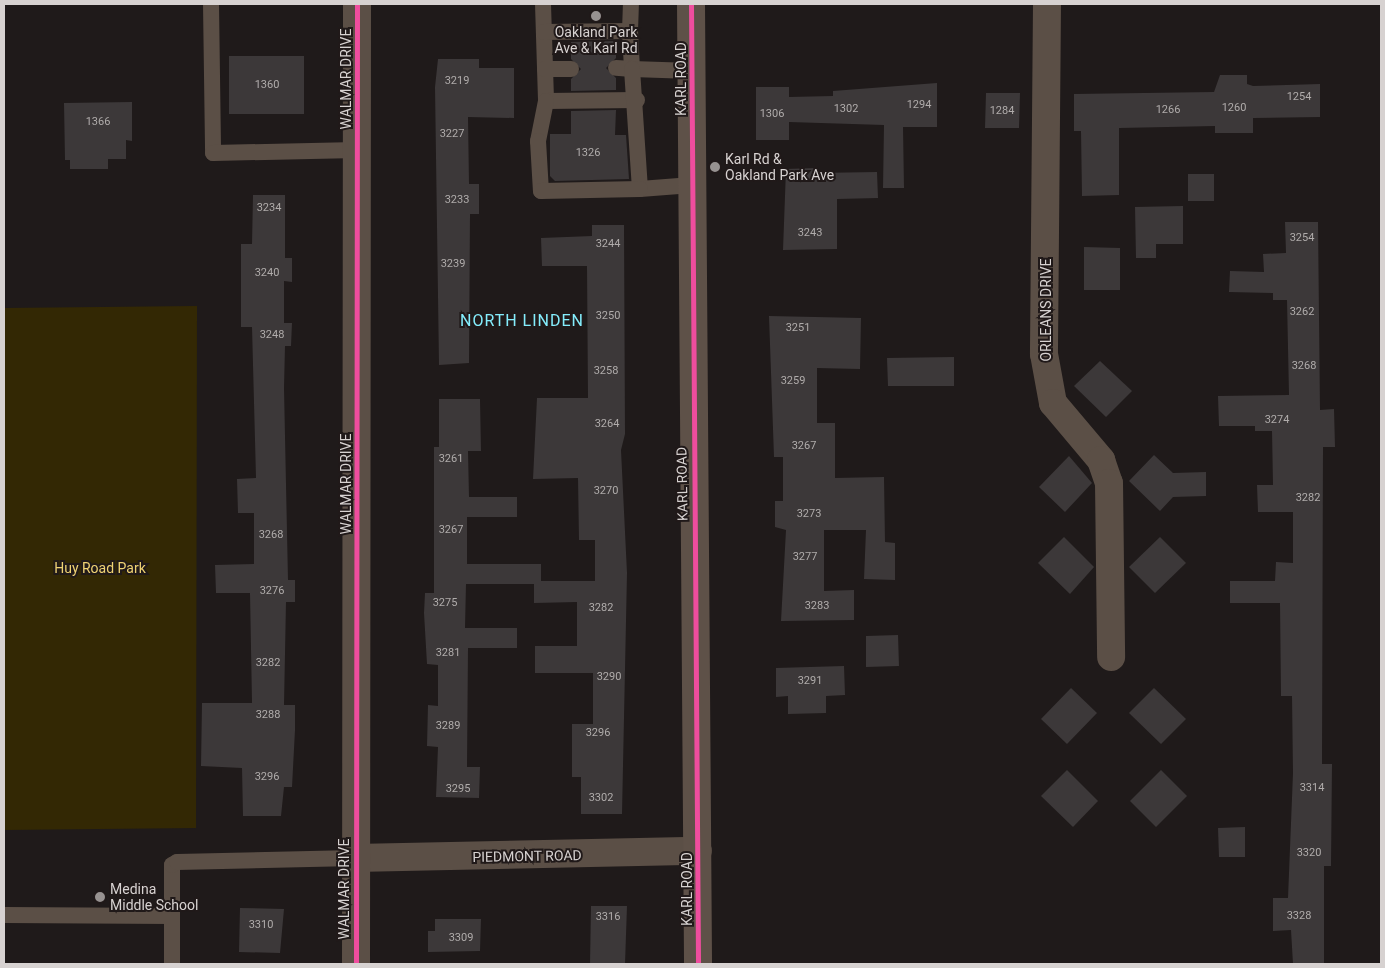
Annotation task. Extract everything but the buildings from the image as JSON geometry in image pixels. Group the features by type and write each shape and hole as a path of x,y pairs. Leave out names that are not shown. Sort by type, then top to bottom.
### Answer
{"main road":[{"name":"KARL ROAD","path":"692,4 698,964"}],"street":[{"name":"WALMAR DRIVE","path":"356,964 357,4"},
{"name":"ORLEANS DRIVE","path":"1047,4 1044,354 1053,403 1101,460 1109,484 1111,657"},
{"name":"PIEDMONT ROAD","path":"355,858 698,851"}],"lane":[{"path":"211,4 213,153 357,150"},
{"path":"543,4 546,101 538,141 541,191 640,189 692,185"},
{"path":"631,4 630,31 624,69 637,100 640,189"},
{"path":"544,32 630,31"},
{"path":"545,69 571,69"},
{"path":"624,69 692,71"},
{"path":"546,101 637,100"},
{"path":"172,964 172,865 177,862 355,858"},
{"path":"4,915 172,916"}],"green space":[{"name":"Huy Road Park","path":"197,306 196,828 4,830 4,308"}],"cycle path":[{"path":"356,964 357,4"},
{"path":"691,4 698,964"}],"place":[{"name":"Oakland Park Ave & Karl Rd","path":"596,16"},
{"name":"Karl Rd & Oakland Park Ave","path":"715,167"},
{"name":"Medina Middle School","path":"100,897"}],"district":[{"name":"NORTH LINDEN","path":"522,321"}]}
